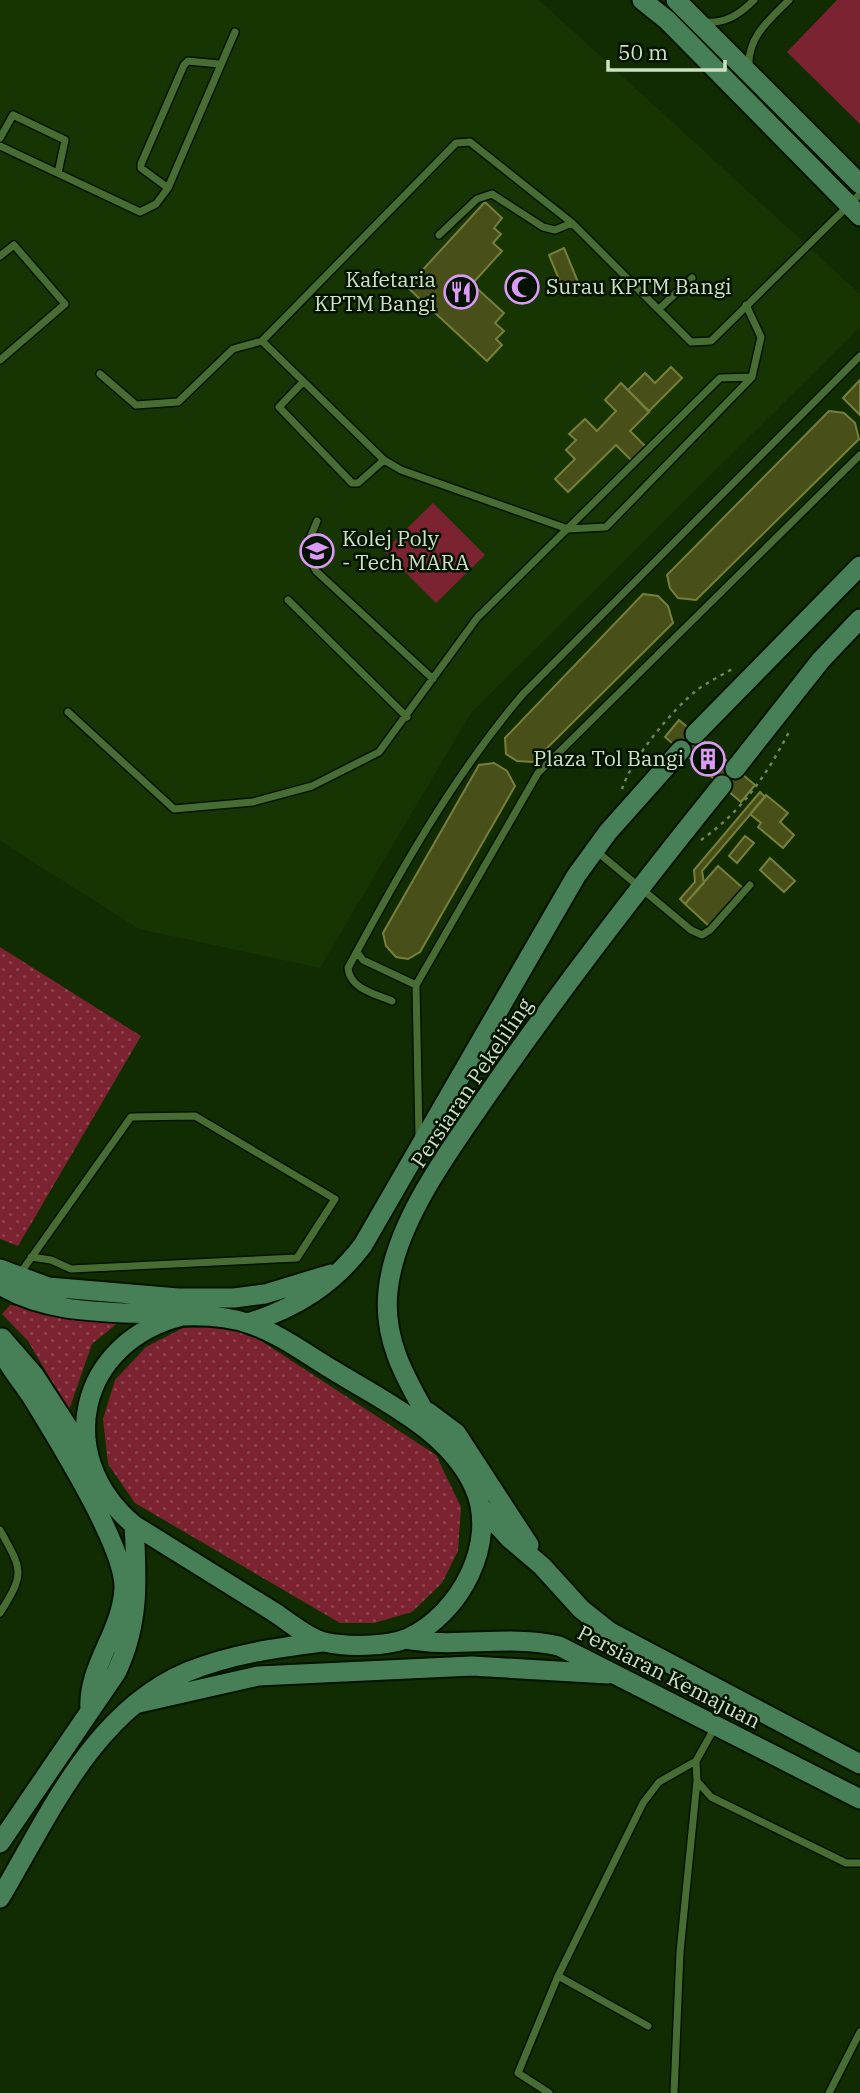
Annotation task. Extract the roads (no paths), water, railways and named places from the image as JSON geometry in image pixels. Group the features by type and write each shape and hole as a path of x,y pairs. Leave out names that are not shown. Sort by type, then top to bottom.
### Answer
{"main road":[{"path":"642,0 667,20 856,205"},
{"path":"676,0 860,184"},
{"path":"695,734 860,566"},
{"path":"735,769 821,660 860,619"},
{"name":"Persiaran Pekeliling","path":"248,1323 306,1299 342,1270 374,1227 529,956 595,850 681,750"},
{"name":"Persiaran Pekeliling","path":"442,1444 390,1340 388,1293 401,1241 415,1209 468,1124 640,887 722,785"},
{"path":"0,1269 48,1287 178,1298 234,1298 292,1287 342,1270"},
{"path":"0,1285 32,1301 61,1307 211,1316 248,1323 271,1332 383,1402 442,1444 463,1468 481,1507 482,1530 468,1577 456,1598 439,1617 405,1639 384,1643 322,1642 219,1661 185,1673 139,1703 108,1730 88,1753 0,1898"},
{"path":"88,1459 85,1436 88,1405 109,1359 147,1327 182,1316"},
{"path":"0,1335 41,1384 88,1459 108,1499 134,1525 322,1642"},
{"path":"0,1348 35,1402 90,1501 120,1562 124,1586 122,1608 115,1632 93,1676 90,1710"},
{"path":"424,1410 456,1433 542,1566"},
{"name":"Persiaran Kemajuan","path":"481,1507 509,1538 542,1566 581,1609 610,1632 860,1764"},
{"path":"0,1843 6,1826 116,1674 134,1628 137,1576 134,1525"},
{"name":"Persiaran Kemajuan","path":"405,1639 447,1644 494,1640 536,1641 559,1646 860,1799"},
{"path":"139,1703 258,1676 472,1666 616,1674"}],"lane":[{"path":"695,21 723,22 734,17 754,0"},
{"path":"750,74 750,47 756,35 789,0"},
{"path":"0,146 140,212 156,204 168,188 235,32"},
{"path":"168,188 141,168 141,163 184,65 188,61 219,64"},
{"path":"0,138 13,115 65,140 58,173"},
{"path":"100,374 135,405 178,402 233,349 262,341 456,143 470,142 572,223 691,342 711,341 746,304 856,205"},
{"path":"439,235 477,199 492,194 543,227 555,230 572,223"},
{"path":"0,256 14,245 65,304 0,360"},
{"path":"659,309 692,278"},
{"path":"262,341 383,460 401,470 568,529 606,527 752,376 761,337 746,304"},
{"path":"391,1002 351,980 348,968 487,736 523,694 860,356"},
{"path":"68,712 174,809 253,802 312,786 379,752 477,618 720,378 752,376"},
{"path":"303,382 279,407 352,483 358,483 383,460"},
{"path":"419,1149 416,985 538,773 860,455"},
{"path":"317,521 304,550 316,571 433,679"},
{"path":"288,600 407,717"},
{"path":"595,850 691,930 702,934 710,930 750,885"},
{"path":"357,952 363,960 416,985"},
{"path":"19,1276 39,1244 131,1117 195,1116 335,1199 297,1258 71,1269 51,1260 31,1257"},
{"path":"39,1244 51,1260"},
{"path":"0,1530 19,1568 19,1582 0,1613"},
{"path":"549,2093 518,2073 558,1976 643,1803 659,1782 696,1761 715,1727"},
{"path":"674,2093 680,1952 697,1781 696,1761"},
{"path":"697,1781 711,1797 846,1863 860,1863"},
{"path":"558,1976 648,2026"},
{"path":"829,2093 860,2032"}],"place":[{"name":"Surau KPTM Bangi","path":"522,287"},
{"name":"Kafetaria KPTM Bangi","path":"461,292"},
{"name":"Kolej Poly - Tech MARA","path":"317,551"},
{"name":"Plaza Tol Bangi","path":"708,759"}]}
